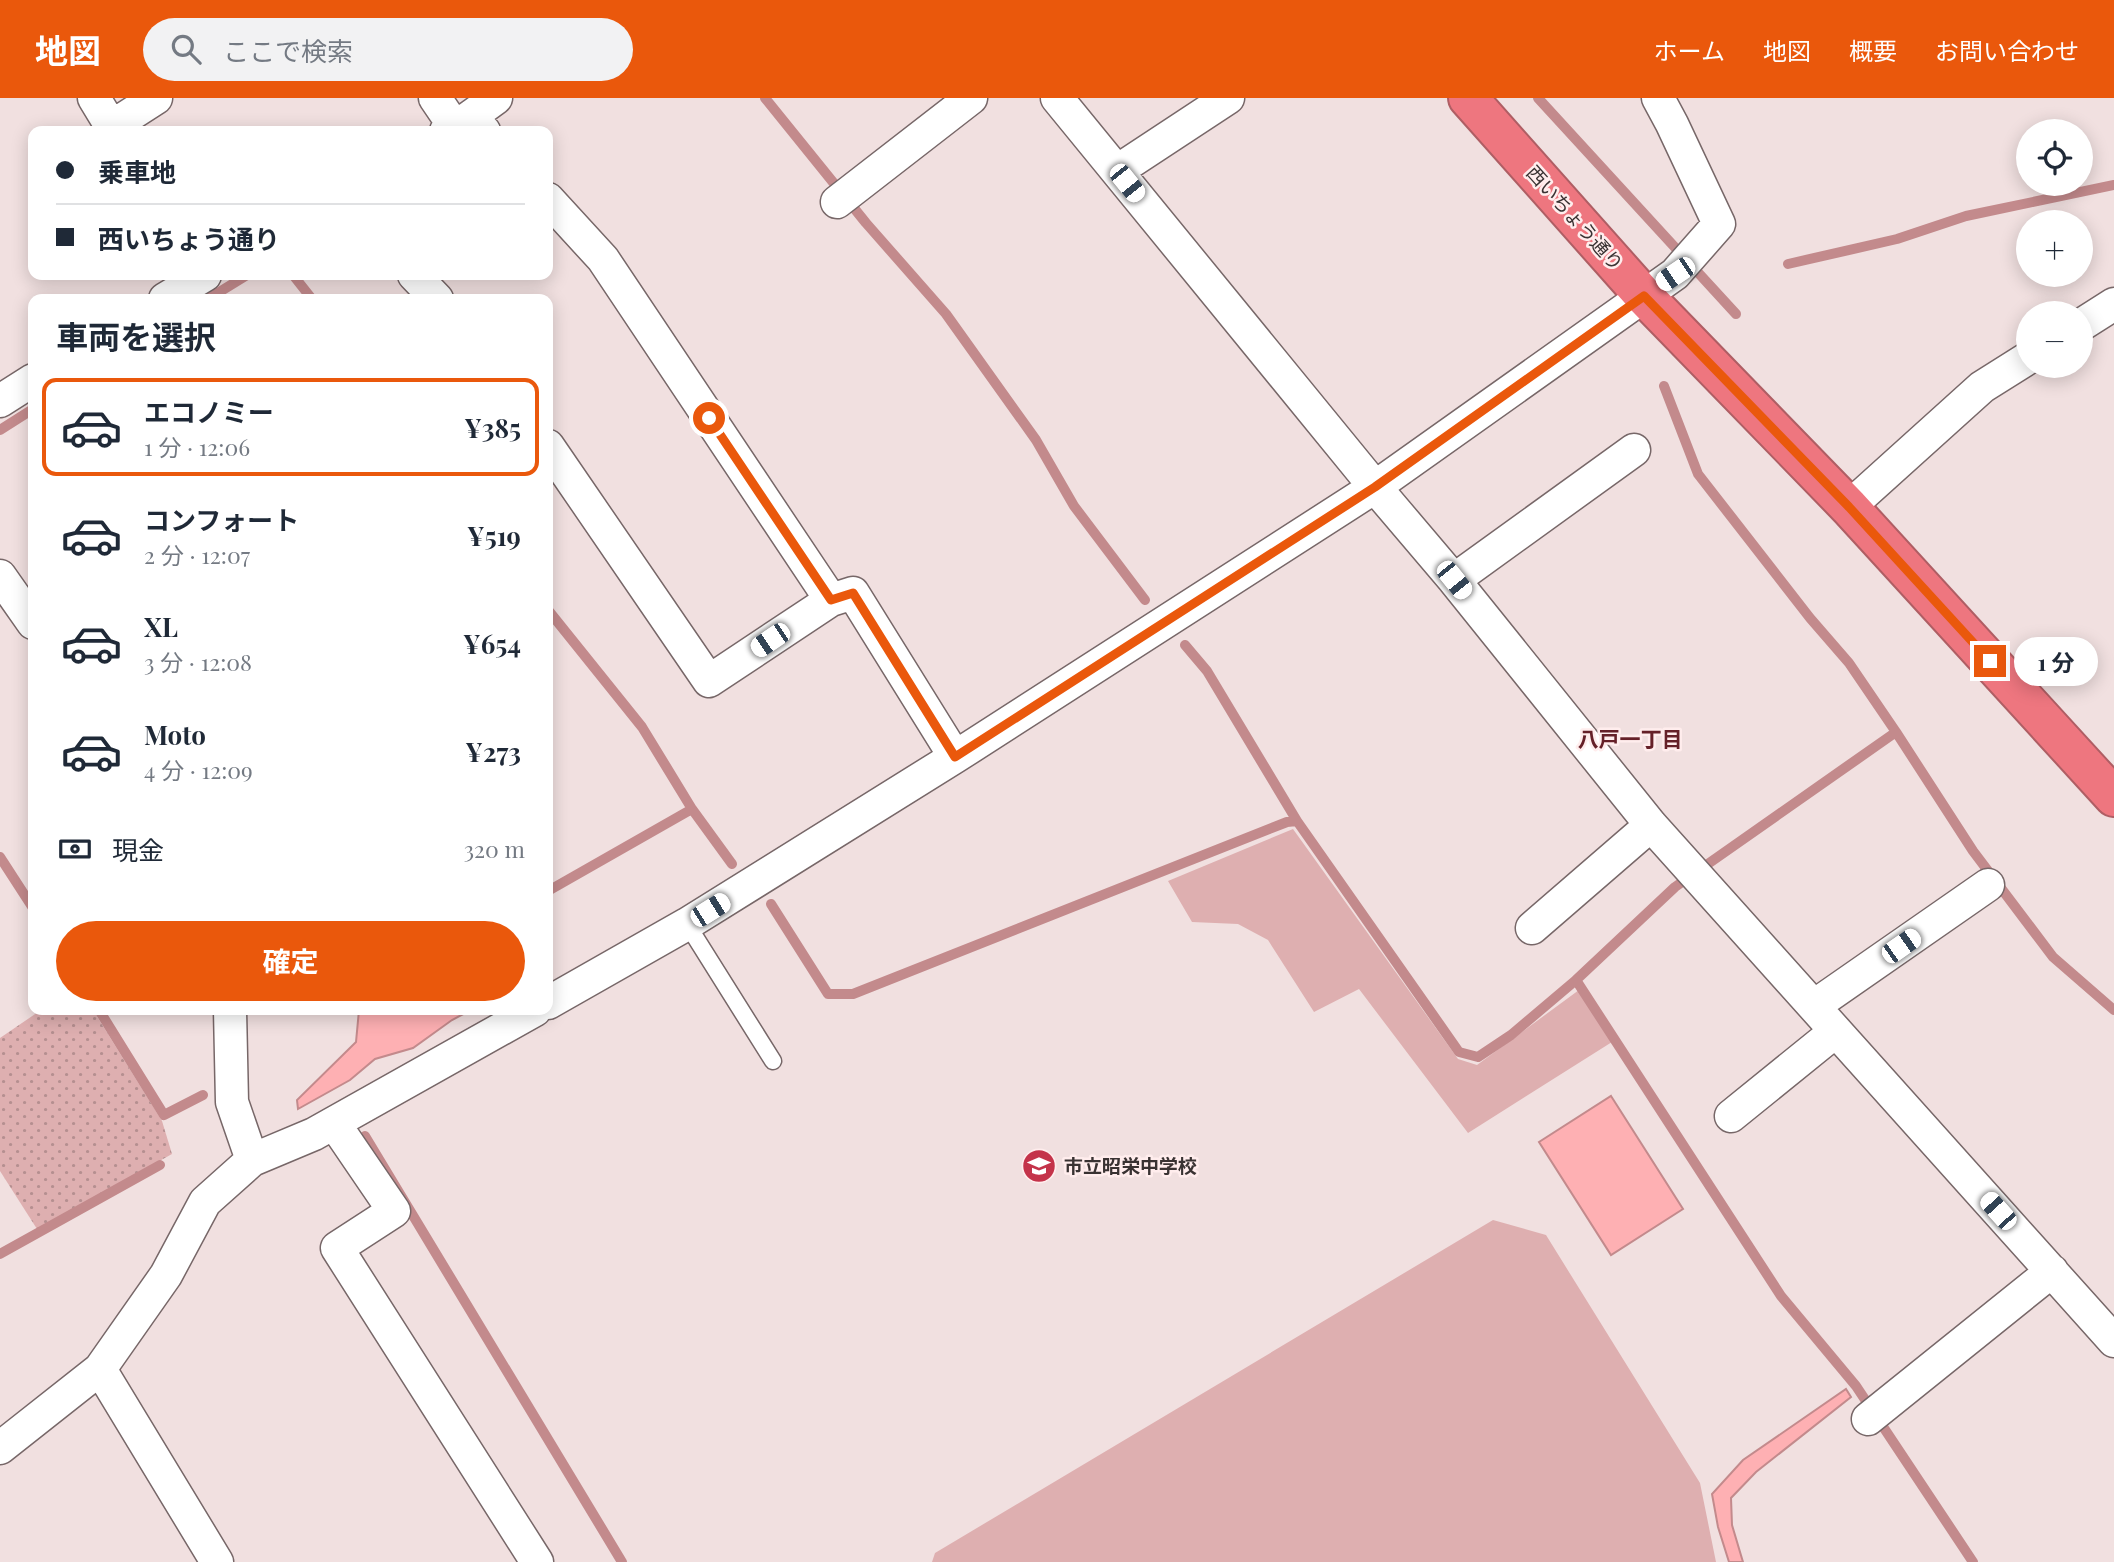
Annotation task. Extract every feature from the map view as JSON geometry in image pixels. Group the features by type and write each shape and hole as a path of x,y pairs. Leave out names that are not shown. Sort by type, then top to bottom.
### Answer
{"highway":[{"name":"西いちょう通り","path":"1468,98 1644,296 1849,507 2114,797"}],"street":[{"path":"94,98 110,126"},
{"path":"116,126 156,98"},
{"path":"435,98 463,126 496,98"},
{"path":"844,197 971,98"},
{"path":"1057,98 1454,580 1651,825 2114,1340"},
{"path":"1117,171 1228,98"},
{"path":"553,1000 687,924 955,757 1375,487 1684,265 1719,223 1658,98"},
{"path":"553,205 603,259 831,600"},
{"path":"173,294 195,280"},
{"path":"419,280 432,294"},
{"path":"2093,317 2114,304"},
{"path":"1849,507 1982,387 2016,366"},
{"path":"0,401 28,383"},
{"path":"1454,580 1634,450"},
{"path":"553,453 709,681 831,600 853,593 955,757"},
{"path":"0,576 28,616"},
{"path":"1532,928 1651,825"},
{"path":"1814,1006 1988,885"},
{"path":"230,1015 232,1102 252,1160"},
{"path":"0,1448 100,1369 166,1275 205,1202 252,1160 314,1134 526,1015"},
{"path":"1731,1116 1836,1031"},
{"path":"334,1123 394,1211 337,1248 537,1562"},
{"path":"1873,1414 2052,1271"},
{"path":"100,1369 213,1561"}],"lane":[{"path":"687,924 773,1061"}],"shaded area":[{"path":"1293,829 1458,1059 1477,1065 1579,990 1612,1042 1468,1133 1359,989 1314,1012 1268,940 1238,924 1192,922 1168,881"},
{"path":"34,1015 96,1015 162,1121 172,1154 37,1229 0,1171 0,1038"},
{"path":"359,1015 462,1015 413,1048 375,1059 350,1080 298,1109 297,1100 356,1042"},
{"path":"1611,1096 1683,1209 1611,1255 1539,1142"},
{"path":"1493,1220 1546,1235 1700,1483 1716,1562 932,1562 935,1553"},
{"path":"1846,1389 1851,1397 1756,1472 1731,1498 1732,1525 1743,1562 1729,1562 1718,1527 1712,1494 1743,1460"}],"waterway":[{"path":"765,98 866,223 946,314 1036,440 1074,506 1145,600"},
{"path":"1538,98 1736,314"},
{"path":"1788,264 1897,239 1966,216 2114,185"},
{"path":"216,294 239,280"},
{"path":"297,280 308,294"},
{"path":"1664,386 1698,474 1810,618 1849,663 1973,851 2053,957 2114,1010"},
{"path":"0,430 28,412"},
{"path":"553,616 642,727 692,809 732,864"},
{"path":"1185,645 1207,671 1297,821"},
{"path":"1576,980 1675,887 1896,732"},
{"path":"553,888 692,809"},
{"path":"771,904 828,994 853,994 1287,822 1297,821 1459,1052 1478,1057 1511,1035 1576,980 1781,1296 1856,1386 1973,1562"},
{"path":"0,857 28,900"},
{"path":"102,1015 164,1115 203,1095"},
{"path":"365,1136 622,1562"},
{"path":"0,1254 160,1165"}],"place":[{"name":"市立昭栄中学校","path":"1039,1166"}],"district":[{"name":"八戸一丁目","path":"1630,740"}],"route":[{"path":"709,418 831,600 853,593 955,757 1375,487 1644,296 1849,507 1990,661"}]}
